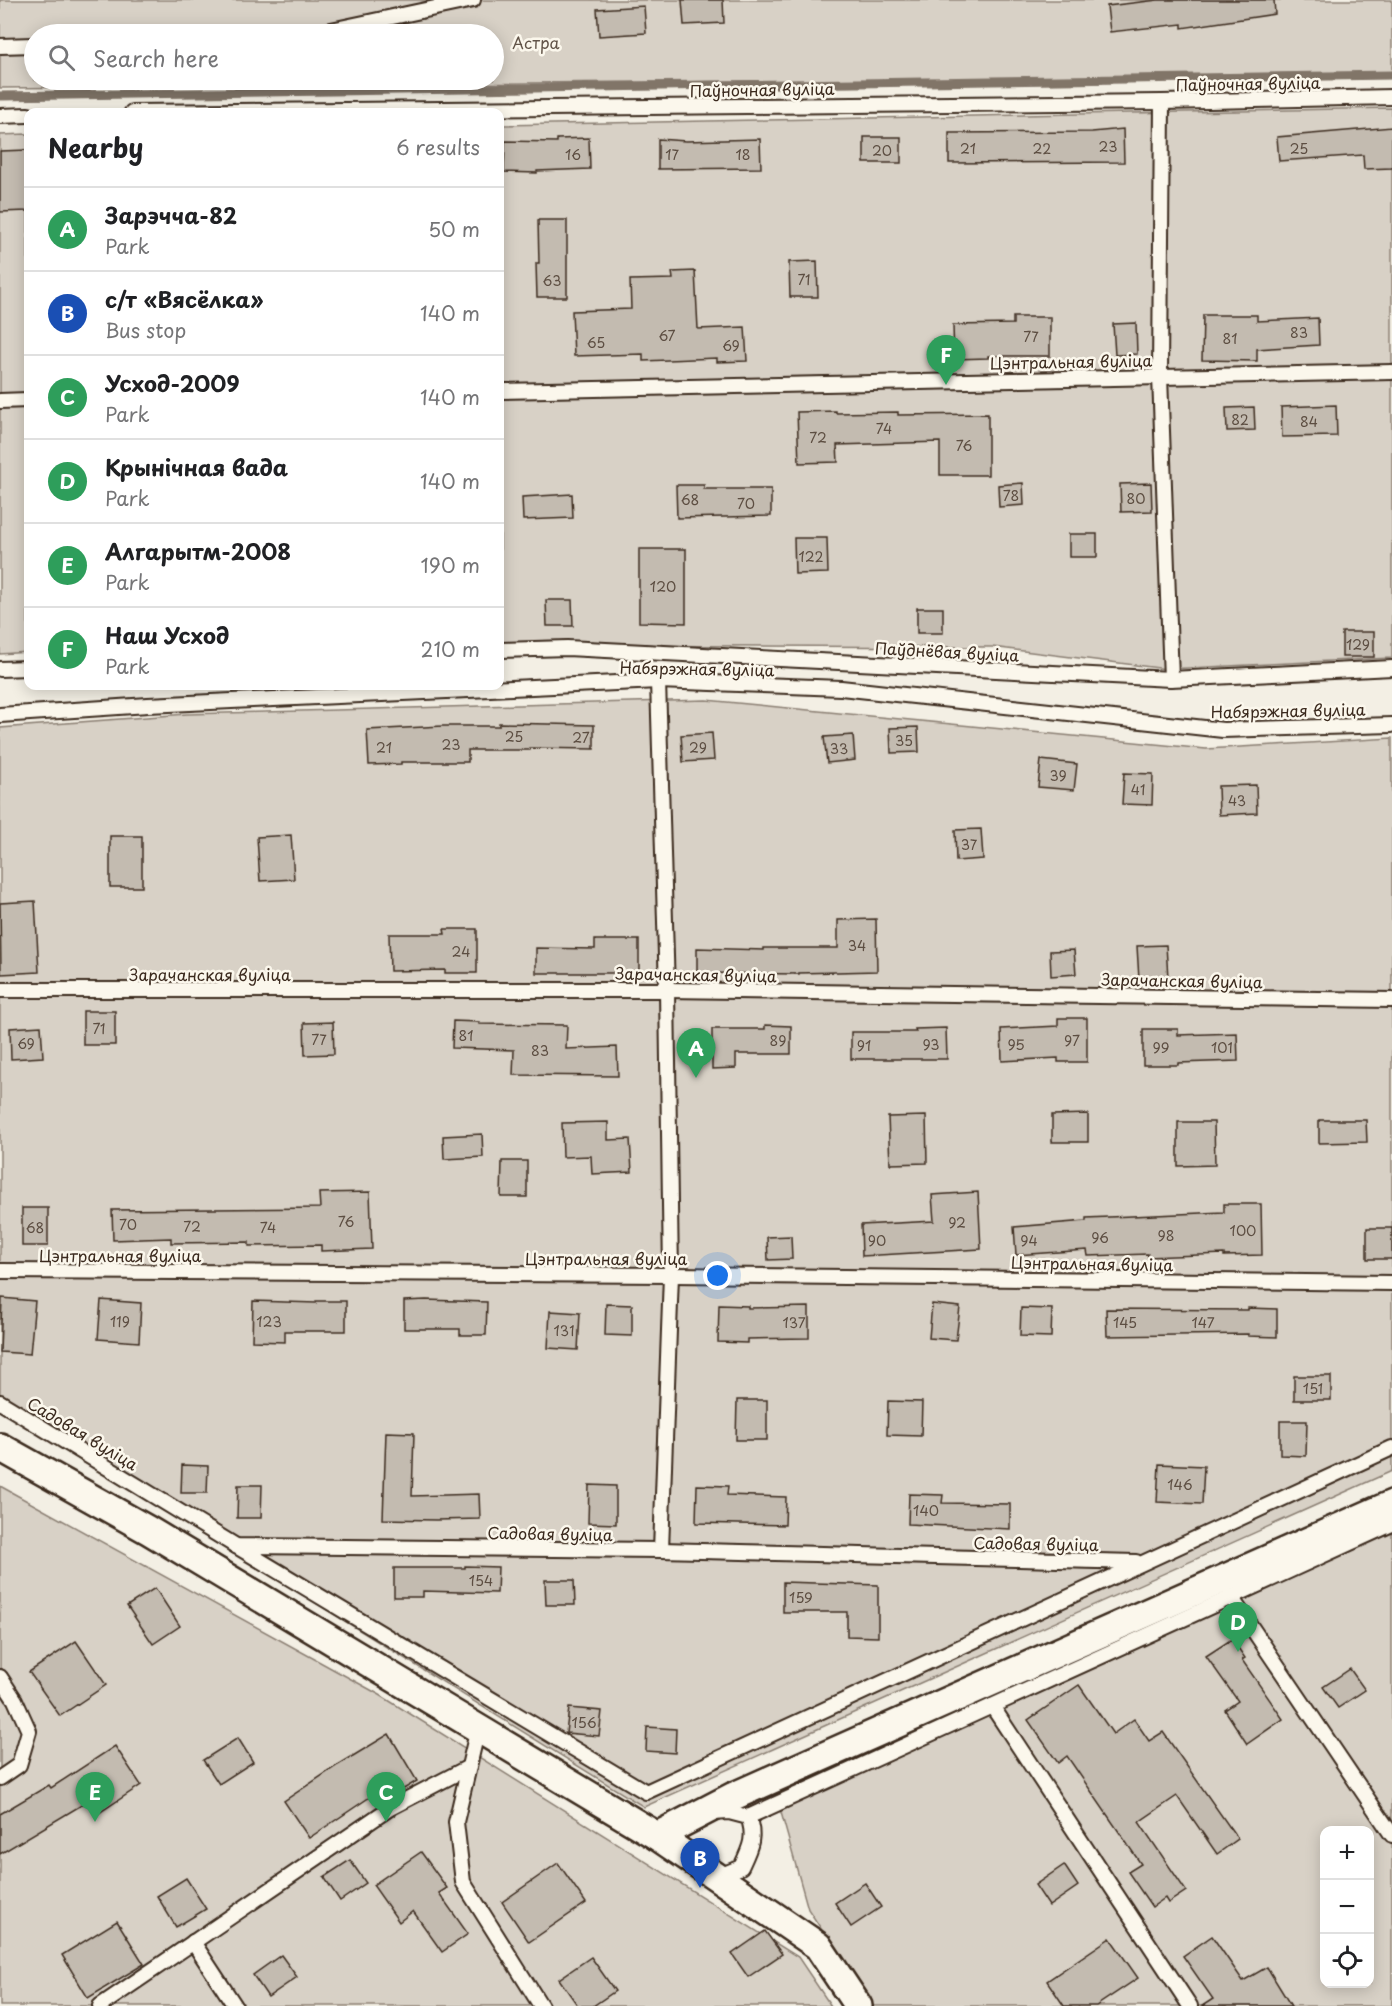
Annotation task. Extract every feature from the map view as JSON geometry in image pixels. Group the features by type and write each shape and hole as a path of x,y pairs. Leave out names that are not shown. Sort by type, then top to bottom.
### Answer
{"street":[{"path":"0,1447 148,1530 657,1836 818,1946 858,2006"},
{"path":"657,1836 734,1796 1392,1504"}],"lane":[{"path":"359,24 473,0"},
{"path":"0,46 24,45"},
{"name":"Паўночная вуліца","path":"504,108 1162,102 1392,97"},
{"path":"1162,102 1160,376 1171,679"},
{"path":"0,116 24,115"},
{"name":"Цэнтральная вуліца","path":"504,391 1392,372"},
{"path":"0,401 24,400"},
{"name":"Паўднёвая вуліца","path":"504,650 567,648 1171,679 1392,668"},
{"path":"0,669 24,668"},
{"path":"658,681 667,990 671,1275 661,1550"},
{"name":"Набярэжная вуліца","path":"504,688 658,681 841,688 1223,730 1392,725"},
{"name":"Набярэжная вуліца","path":"0,715 148,705 467,690"},
{"name":"Зарачанская вуліца","path":"0,990 667,990 1392,1000"},
{"name":"Цэнтральная вуліца","path":"0,1271 1392,1283"},
{"name":"Садовая вуліца","path":"0,1401 236,1546 661,1550 1140,1562"},
{"path":"236,1546 645,1791 1392,1448"},
{"path":"703,1813 729,1812 748,1817 1392,1524"},
{"path":"1231,1597 1392,1834"},
{"path":"0,1677 15,1700 29,1731 19,1765 0,1778"},
{"path":"992,1706 1190,2006"},
{"path":"478,1728 456,1822 463,1882 541,2006"},
{"path":"100,2006 390,1808 469,1767"},
{"path":"717,1877 741,1867 750,1849 753,1830 748,1817"},
{"path":"193,1942 236,2006"}],"green space":[{"name":"Астра","path":"0,0 1392,0 1392,75 504,83 504,24 24,24 24,88 0,88"},
{"path":"1392,108 1392,658 1167,669 992,647 504,645 504,125"},
{"path":"24,134 24,652 0,654 0,135"},
{"path":"706,700 1206,749 1392,738 1392,1471 644,1807 0,1407 0,728 187,714"},
{"path":"0,1486 380,1695 798,1957 831,2006 0,2006"},
{"path":"1392,1513 1392,2006 872,2006 808,1909 775,1791"}],"building":[{"path":"682,0 723,0 724,23 684,25"},
{"path":"1158,0 1274,0 1275,14 1182,28 1182,24 1110,32 1107,6"},
{"path":"644,6 646,33 599,36 597,9"},
{"path":"1392,127 1392,168 1364,169 1363,155 1279,161 1277,137"},
{"path":"1123,129 1124,162 949,163 949,133 1092,132"},
{"path":"864,137 901,137 901,163 864,163"},
{"path":"589,138 590,169 537,171 537,173 504,172 505,141 557,142 557,139"},
{"path":"658,139 686,141 760,139 761,168 658,169"},
{"path":"24,150 24,211 0,212 0,151"},
{"path":"538,220 567,220 567,297 537,297"},
{"path":"817,261 818,297 790,297 789,262"},
{"path":"695,271 698,329 745,327 747,361 717,362 717,358 643,361 643,354 574,356 572,311 631,309 630,280 673,279 672,272"},
{"path":"1203,315 1257,315 1257,321 1318,318 1319,345 1257,349 1257,361 1202,360"},
{"path":"1013,317 1050,317 1050,356 988,356 988,358 954,359 953,325 1013,324"},
{"path":"1136,323 1137,354 1115,355 1113,324"},
{"path":"1336,405 1337,436 1282,437 1281,407"},
{"path":"1254,407 1255,430 1227,431 1226,408"},
{"path":"836,411 836,413 898,412 898,415 988,414 988,475 940,475 940,442 837,445 838,462 799,463 797,412"},
{"path":"1023,483 1024,505 999,507 998,485"},
{"path":"1151,483 1152,511 1121,512 1120,484"},
{"path":"676,485 704,485 704,489 771,489 771,516 677,518"},
{"path":"572,494 573,518 523,520 522,497"},
{"path":"1069,534 1097,534 1097,557 1069,557"},
{"path":"794,538 827,538 828,573 795,574"},
{"path":"639,549 686,549 686,623 639,622"},
{"path":"546,600 572,600 573,626 547,626"},
{"path":"917,608 943,608 943,633 917,633"},
{"path":"1342,632 1374,632 1374,657 1342,657"},
{"path":"499,723 594,725 594,749 468,750 468,762 401,762 401,764 369,765 367,730 499,726"},
{"path":"918,727 919,752 891,753 890,728"},
{"path":"712,733 714,760 683,762 681,735"},
{"path":"853,735 855,760 827,763 824,737"},
{"path":"1041,760 1077,764 1074,790 1038,787"},
{"path":"1124,773 1153,774 1152,805 1122,804"},
{"path":"1256,785 1257,813 1219,815 1218,786"},
{"path":"981,829 983,859 956,861 955,830"},
{"path":"291,835 294,879 260,881 257,837"},
{"path":"110,836 142,836 142,887 110,887"},
{"path":"35,901 39,972 1,974 0,903"},
{"path":"876,919 877,971 799,974 697,973 697,948 764,950 764,948 838,948 838,920"},
{"path":"444,929 477,929 477,973 445,973 445,970 390,971 389,934 445,934"},
{"path":"595,940 639,940 639,973 536,973 536,948 595,949"},
{"path":"1166,945 1168,978 1139,979 1137,946"},
{"path":"1074,950 1076,974 1051,976 1050,951"},
{"path":"83,1011 115,1011 115,1045 83,1045"},
{"path":"1058,1018 1087,1018 1087,1062 1058,1062 1058,1058 1002,1061 1001,1029 1058,1026"},
{"path":"453,1021 479,1022 479,1024 567,1025 566,1049 617,1047 618,1076 513,1075 514,1050 452,1048"},
{"path":"333,1022 334,1054 305,1055 304,1023"},
{"path":"765,1025 791,1026 791,1054 736,1054 736,1068 712,1069 712,1029 765,1029"},
{"path":"41,1026 43,1057 11,1059 10,1028"},
{"path":"946,1028 947,1059 851,1059 851,1032 916,1032 915,1029"},
{"path":"1143,1029 1178,1029 1178,1035 1237,1033 1238,1061 1143,1065"},
{"path":"1088,1114 1088,1142 1052,1142 1052,1115"},
{"path":"926,1116 927,1163 890,1164 888,1117"},
{"path":"1319,1120 1366,1120 1367,1142 1319,1143"},
{"path":"608,1122 608,1140 630,1139 632,1172 592,1174 591,1156 563,1157 562,1123"},
{"path":"1178,1122 1214,1122 1215,1165 1178,1166"},
{"path":"482,1134 483,1157 444,1159 443,1136"},
{"path":"502,1161 527,1161 527,1197 501,1197"},
{"path":"370,1192 372,1249 321,1251 321,1245 249,1246 249,1242 171,1243 171,1238 113,1240 112,1210 320,1208 319,1193"},
{"path":"978,1192 981,1249 862,1256 861,1225 934,1221 932,1195"},
{"path":"1224,1204 1261,1204 1262,1255 1088,1256 1087,1250 1016,1255 1014,1227 1086,1221 1086,1218 1224,1212"},
{"path":"22,1208 48,1208 48,1246 22,1246"},
{"path":"1367,1228 1392,1228 1392,1259 1367,1259"},
{"path":"791,1236 792,1259 768,1260 767,1237"},
{"path":"2,1298 35,1301 30,1354 0,1352"},
{"path":"101,1300 141,1303 139,1342 98,1339"},
{"path":"253,1301 316,1303 316,1301 346,1301 346,1331 285,1331 285,1342 252,1341"},
{"path":"404,1301 487,1302 486,1335 460,1335 460,1329 404,1329"},
{"path":"606,1304 632,1305 632,1336 605,1335"},
{"path":"932,1304 960,1307 956,1340 929,1338"},
{"path":"719,1305 748,1306 748,1308 809,1307 809,1338 747,1339 747,1343 718,1342"},
{"path":"1021,1308 1052,1309 1051,1337 1020,1336"},
{"path":"1248,1308 1277,1309 1277,1337 1248,1336 1248,1334 1107,1336 1106,1309 1248,1310"},
{"path":"550,1311 580,1313 578,1350 548,1348"},
{"path":"1294,1376 1331,1376 1331,1400 1294,1400"},
{"path":"737,1400 767,1400 767,1440 736,1440"},
{"path":"888,1401 922,1402 921,1436 887,1435"},
{"path":"1280,1421 1307,1421 1306,1456 1280,1455"},
{"path":"386,1432 414,1433 412,1496 479,1494 480,1519 383,1519"},
{"path":"1159,1464 1204,1466 1202,1504 1157,1502"},
{"path":"182,1465 208,1466 207,1493 181,1493"},
{"path":"238,1485 262,1485 261,1518 237,1518"},
{"path":"589,1485 616,1486 616,1524 588,1523"},
{"path":"697,1485 728,1486 727,1495 786,1497 785,1525 696,1523"},
{"path":"909,1494 943,1495 942,1503 1010,1504 1010,1529 908,1524"},
{"path":"465,1566 498,1567 497,1593 423,1591 423,1597 394,1597 394,1568 465,1568"},
{"path":"545,1580 574,1580 575,1605 546,1605"},
{"path":"783,1582 878,1585 878,1637 847,1636 847,1612 783,1612"},
{"path":"155,1588 180,1626 153,1644 127,1606"},
{"path":"1232,1639 1245,1658 1242,1660 1283,1719 1247,1744 1225,1710 1238,1701 1206,1656"},
{"path":"76,1641 106,1685 60,1716 29,1672"},
{"path":"1350,1669 1365,1690 1338,1708 1323,1687"},
{"path":"1079,1685 1113,1734 1134,1719 1149,1741 1163,1732 1238,1839 1217,1854 1177,1796 1139,1822 1186,1891 1168,1903 1165,1898 1152,1907 1128,1872 1141,1864 1067,1756 1058,1763 1028,1720"},
{"path":"569,1708 602,1711 599,1736 566,1733"},
{"path":"647,1727 676,1729 675,1753 646,1751"},
{"path":"389,1734 417,1781 382,1802 376,1793 309,1838 284,1801"},
{"path":"238,1738 253,1762 219,1784 203,1760"},
{"path":"115,1746 141,1785 99,1813 90,1800 0,1854 0,1814 49,1785 51,1788"},
{"path":"421,1852 447,1888 439,1893 468,1934 442,1952 413,1911 399,1922 373,1885"},
{"path":"350,1860 366,1883 340,1901 324,1877"},
{"path":"558,1863 586,1903 529,1942 502,1902"},
{"path":"1064,1865 1078,1886 1049,1906 1035,1885"},
{"path":"186,1878 206,1909 176,1927 157,1896"},
{"path":"865,1883 881,1907 851,1927 835,1903"},
{"path":"117,1921 144,1964 88,1998 62,1955"},
{"path":"765,1931 782,1954 748,1977 732,1954"},
{"path":"1212,1936 1243,1981 1267,1967 1291,2006 1202,2006 1213,1999 1183,1956"},
{"path":"1110,1938 1138,1978 1096,2006 1064,2006 1047,1981"},
{"path":"281,1955 297,1977 268,1997 253,1975"},
{"path":"591,1957 615,1991 593,2006 578,2006 559,1979"}],"waterway":[{"path":"504,88 1392,75"},
{"path":"0,96 398,90"}],"place":[{"name":"Наш Усход","path":"946,385"},
{"name":"Зарэчча-82","path":"696,1078"},
{"name":"Крынічная вада","path":"1238,1652"},
{"name":"Алгарытм-2008","path":"95,1822"},
{"name":"Усход-2009","path":"386,1822"},
{"name":"с/т «Вясёлка»","path":"700,1888"}]}
